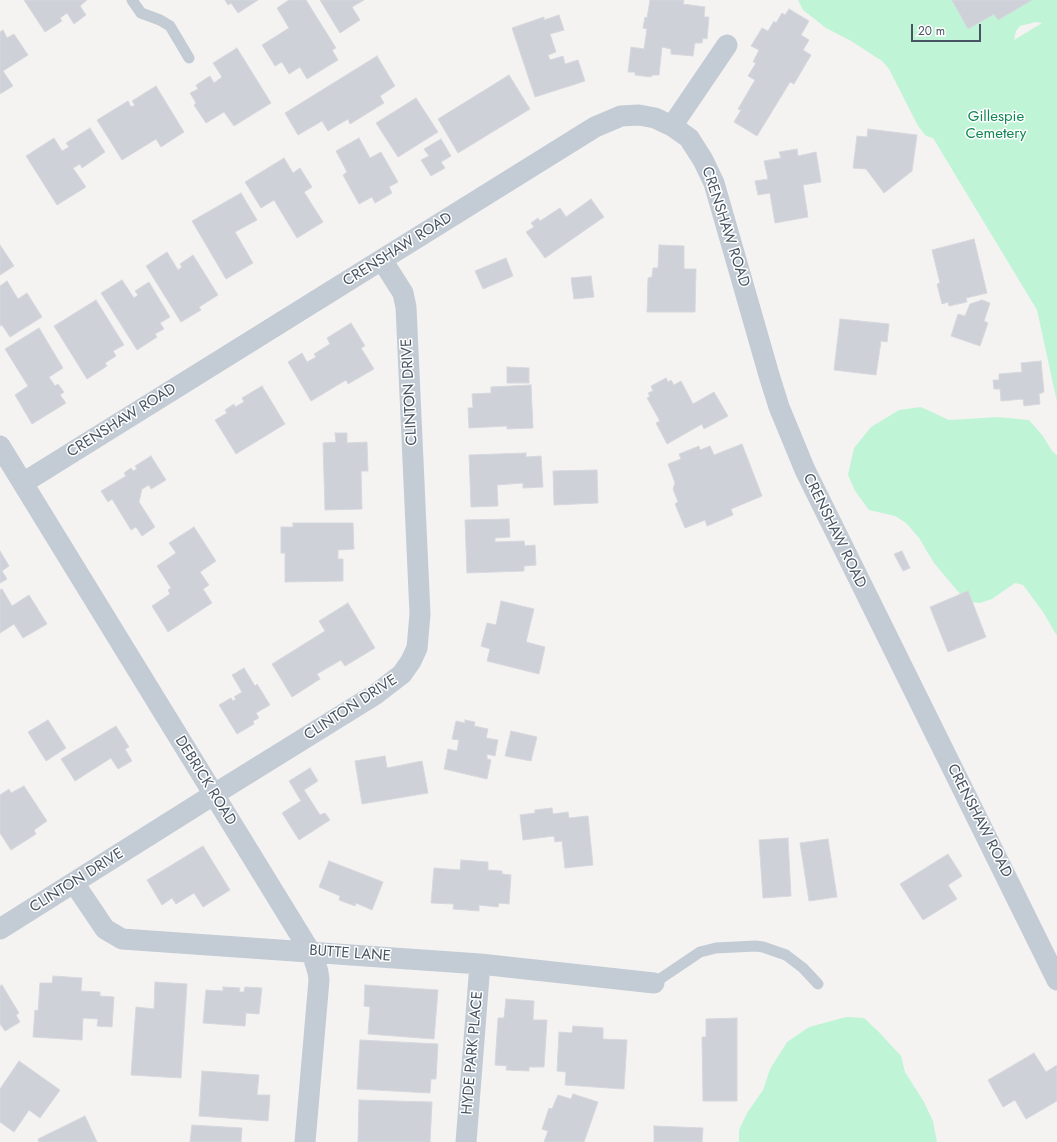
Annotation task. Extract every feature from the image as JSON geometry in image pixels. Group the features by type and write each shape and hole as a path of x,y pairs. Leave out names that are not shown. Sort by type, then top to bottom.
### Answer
{"street":[{"path":"672,126 727,45"},
{"name":"CRENSHAW ROAD","path":"23,483 608,120 622,116 639,115 655,118 672,126 689,138 703,160 714,183 779,407 805,470 1057,980"},
{"name":"CLINTON DRIVE","path":"0,929 389,685 402,674 417,648 420,614 406,307 403,293 382,260"},
{"name":"DEBRICK ROAD","path":"0,446 311,951 317,965 319,980 305,1142"},
{"name":"BUTTE LANE","path":"74,883 105,929 122,939 480,964 654,983"},
{"name":"HYDE PARK PLACE","path":"466,1142 480,964"}],"lane":[{"path":"132,0 141,13 160,20 170,26 189,58"},
{"path":"654,983 700,952 716,948 755,946 763,947 786,955 803,968 818,984"}],"green space":[{"name":"Gillespie Cemetery","path":"798,0 1057,0 1057,402 1037,310 933,138 926,136 918,126 889,69 882,61 851,41 826,28 803,10","holes":["1036,22 1042,23 1014,40 1016,31 1020,26"]},
{"path":"921,407 949,420 998,417 1029,420 1043,436 1052,451 1057,455 1057,636 1043,612 1023,585 1015,583 992,599 980,603 970,602 960,594 934,563 919,538 906,523 895,516 869,510 855,491 848,475 854,448 871,427 899,410"},
{"path":"846,1017 864,1018 901,1056 905,1072 924,1102 933,1121 937,1142 739,1142 739,1130 747,1113 763,1090 770,1069 787,1042 809,1027"}],"building":[{"path":"24,0 87,0 80,6 86,15 74,24 67,13 60,18 62,21 45,32"},
{"path":"225,0 258,0 238,13 231,3 228,5"},
{"path":"289,0 306,0 336,48 332,50 338,60 307,79 300,67 289,74 282,62 275,66 262,45 289,28 277,8"},
{"path":"320,0 364,0 352,7 360,20 340,33"},
{"path":"650,0 684,0 683,4 705,7 704,17 709,17 707,39 703,38 702,43 695,43 693,56 671,54 671,49 662,47 659,75 652,75 651,77 635,75 635,72 628,72 631,47 644,49 647,29 643,28 645,17 647,18"},
{"path":"952,0 1032,0 998,20 994,14 968,29"},
{"path":"789,9 809,21 801,35 809,40 803,50 811,55 794,84 790,82 757,136 734,122 741,110 738,109 755,80 748,76 756,63 753,62 759,50 751,46 762,28 768,31 774,21 776,23 782,13 785,15"},
{"path":"559,15 564,30 550,34 556,52 548,55 550,60 563,56 565,64 578,60 585,81 535,97 512,28 544,17 544,20"},
{"path":"3,30 7,38 14,34 28,55 3,71 13,86 0,94 0,32"},
{"path":"237,48 271,103 234,126 224,112 206,123 194,105 196,103 190,93 198,89 196,85 210,76 214,83 222,77 213,63"},
{"path":"377,56 395,86 380,96 384,103 350,124 348,119 328,131 322,121 298,135 285,113"},
{"path":"509,75 530,109 458,153 438,119"},
{"path":"156,86 184,132 161,147 156,139 122,160 97,120 128,101 131,107 135,105 132,101"},
{"path":"416,98 438,132 398,157 376,123"},
{"path":"90,128 105,152 82,168 80,164 73,168 86,187 57,205 26,156 54,138 62,151 69,147 66,143"},
{"path":"868,129 917,135 912,171 884,193 866,169 853,168 857,136 867,137"},
{"path":"359,138 370,158 381,152 398,182 389,187 392,193 375,203 372,197 359,204 343,175 347,172 336,151"},
{"path":"441,139 451,156 441,162 445,168 431,176 421,160 429,156 424,149"},
{"path":"797,149 798,156 816,152 821,182 803,185 808,217 775,223 770,193 758,195 755,181 768,179 764,161 781,158 779,152"},
{"path":"284,158 293,173 300,168 312,187 304,192 323,222 297,238 274,200 261,208 245,182"},
{"path":"241,193 257,220 235,232 253,263 226,279 192,221"},
{"path":"591,199 604,217 545,258 526,232 534,227 531,223 538,218 540,221 560,208 566,217"},
{"path":"974,239 987,293 966,298 967,302 949,306 948,302 942,304 937,284 940,283 932,250"},
{"path":"0,245 14,266 0,275"},
{"path":"659,245 684,246 684,269 696,269 695,312 647,312 648,278 652,277 653,268 658,268"},
{"path":"167,252 178,270 182,267 180,264 193,255 218,295 199,307 201,310 181,322 146,266"},
{"path":"506,258 513,276 483,289 475,271"},
{"path":"591,276 594,297 574,299 571,278"},
{"path":"122,280 134,298 138,295 135,291 149,282 170,317 160,323 164,329 155,334 157,337 137,350 101,293"},
{"path":"7,281 18,299 27,293 42,317 10,337 2,325 0,326 0,286"},
{"path":"96,300 124,345 113,351 116,356 105,363 107,366 87,379 54,326"},
{"path":"982,300 990,303 984,321 988,323 980,346 951,336 958,314 965,316 970,304"},
{"path":"840,319 889,324 887,342 881,341 876,375 834,370"},
{"path":"351,323 365,346 361,348 374,369 348,384 346,380 311,401 288,362 302,353 307,362 316,357 314,354 330,344 327,338"},
{"path":"39,328 63,368 49,377 55,386 58,384 64,392 60,395 66,403 32,424 15,395 28,386 5,349"},
{"path":"1041,361 1044,392 1039,394 1040,404 1024,406 1023,399 1001,401 1000,389 994,389 993,380 999,380 999,374 1022,372 1021,363"},
{"path":"507,367 529,368 529,383 507,383"},
{"path":"666,378 668,382 671,380 674,385 681,381 693,404 714,392 728,416 704,429 702,424 667,444 656,423 660,421 647,398 650,396 648,393 653,391 651,386"},
{"path":"531,385 533,428 507,429 507,426 469,428 468,408 473,408 472,394 491,393 491,387"},
{"path":"262,386 285,424 236,454 215,420 227,413 225,410 234,404 235,407 244,402 242,398"},
{"path":"335,433 347,433 347,443 367,442 368,471 361,471 362,509 325,510 323,443 336,442"},
{"path":"742,444 762,496 731,509 733,515 707,526 705,520 685,528 675,504 678,502 673,489 675,483 668,464 681,459 679,454 699,446 700,450 710,446 714,455"},
{"path":"526,453 526,457 541,456 543,487 523,488 523,483 497,485 498,506 471,507 469,455"},
{"path":"151,456 166,480 151,489 149,485 142,489 139,502 155,527 142,536 136,527 131,530 112,499 108,502 101,491 126,476 124,473 131,468 133,471 137,469 135,466"},
{"path":"597,470 598,503 554,505 553,471"},
{"path":"509,519 510,537 495,538 495,542 524,541 525,546 535,545 536,565 524,566 524,571 467,573 465,520"},
{"path":"293,523 353,523 354,549 338,550 338,559 343,559 343,581 285,582 285,553 281,553 281,527 293,527"},
{"path":"194,527 216,561 200,572 209,585 203,589 212,603 168,632 152,606 170,594 168,590 171,588 157,566 176,553 169,543"},
{"path":"0,551 9,566 2,571 7,579 0,583"},
{"path":"902,551 910,568 903,571 894,554"},
{"path":"2,589 12,606 29,595 47,624 23,638 14,624 0,633 0,590"},
{"path":"968,591 986,637 948,652 930,607"},
{"path":"501,601 534,609 526,642 545,647 539,674 487,661 490,649 481,646 487,623 496,625"},
{"path":"348,603 375,648 345,666 341,660 317,674 320,679 292,697 272,664 325,631 319,621"},
{"path":"244,668 255,686 257,684 270,705 256,713 259,718 253,721 254,724 237,734 219,705 231,698 233,701 236,699 234,697 242,692 232,675"},
{"path":"48,720 66,748 46,761 28,732"},
{"path":"465,720 475,722 474,726 488,729 486,738 498,740 495,756 487,754 487,759 491,760 487,779 444,769 448,749 457,751 459,740 452,739 456,721 465,723"},
{"path":"116,726 129,747 125,749 132,761 118,769 111,758 75,781 61,759"},
{"path":"511,731 537,737 531,761 505,756"},
{"path":"385,756 387,768 422,761 428,793 362,804 355,761"},
{"path":"310,768 318,781 304,790 320,815 325,813 330,820 299,840 282,813 301,801 289,781"},
{"path":"24,786 47,821 34,830 36,834 11,850 0,833 0,795 9,789 11,793"},
{"path":"552,808 553,814 568,812 569,818 588,816 593,865 565,868 562,841 555,842 554,836 523,840 520,815 535,813 535,810"},
{"path":"788,838 791,896 763,898 759,840"},
{"path":"828,839 837,897 809,901 800,843"},
{"path":"203,846 230,890 203,907 194,893 176,904 172,898 162,905 147,880"},
{"path":"948,854 962,876 948,885 957,899 923,920 900,884"},
{"path":"461,860 488,862 488,870 502,871 502,874 511,875 509,904 499,903 498,907 479,905 479,911 453,909 454,904 431,903 434,868 460,870"},
{"path":"329,861 383,882 372,910 356,903 355,906 339,900 340,896 319,887"},
{"path":"53,976 82,978 81,991 100,992 100,996 114,997 112,1027 97,1026 98,1019 83,1018 82,1040 33,1037 35,1010 38,1011 40,983 52,983"},
{"path":"155,982 187,984 181,1078 131,1075 136,1007 154,1009"},
{"path":"2,985 19,1013 16,1015 20,1022 5,1031 0,1024 0,986"},
{"path":"365,985 438,990 434,1039 368,1034 370,1007 364,1006"},
{"path":"223,987 240,988 239,992 244,992 245,987 262,988 259,1014 246,1013 245,1026 203,1023 206,990 223,991"},
{"path":"506,999 534,1001 533,1020 547,1020 544,1067 529,1067 529,1071 506,1070 507,1066 495,1065 498,1018 504,1018"},
{"path":"737,1018 737,1101 703,1101 702,1037 706,1037 706,1019"},
{"path":"573,1026 603,1028 603,1039 627,1040 624,1089 565,1085 566,1072 557,1071 559,1032 572,1033"},
{"path":"360,1040 438,1044 436,1079 431,1079 430,1093 357,1089"},
{"path":"1034,1053 1046,1072 1057,1065 1057,1101 1026,1119 1015,1100 1003,1107 988,1080"},
{"path":"19,1061 60,1090 40,1118 29,1110 14,1132 0,1122 0,1089"},
{"path":"202,1071 259,1075 257,1095 270,1095 268,1121 199,1116"},
{"path":"573,1094 598,1102 584,1142 544,1142 548,1131 542,1129 549,1108 552,1109 558,1095 571,1099"},
{"path":"359,1100 432,1102 430,1142 358,1142"},
{"path":"85,1116 97,1142 39,1142 38,1139"},
{"path":"192,1125 242,1128 241,1142 190,1142"},
{"path":"654,1126 703,1128 702,1142 654,1142"}]}
